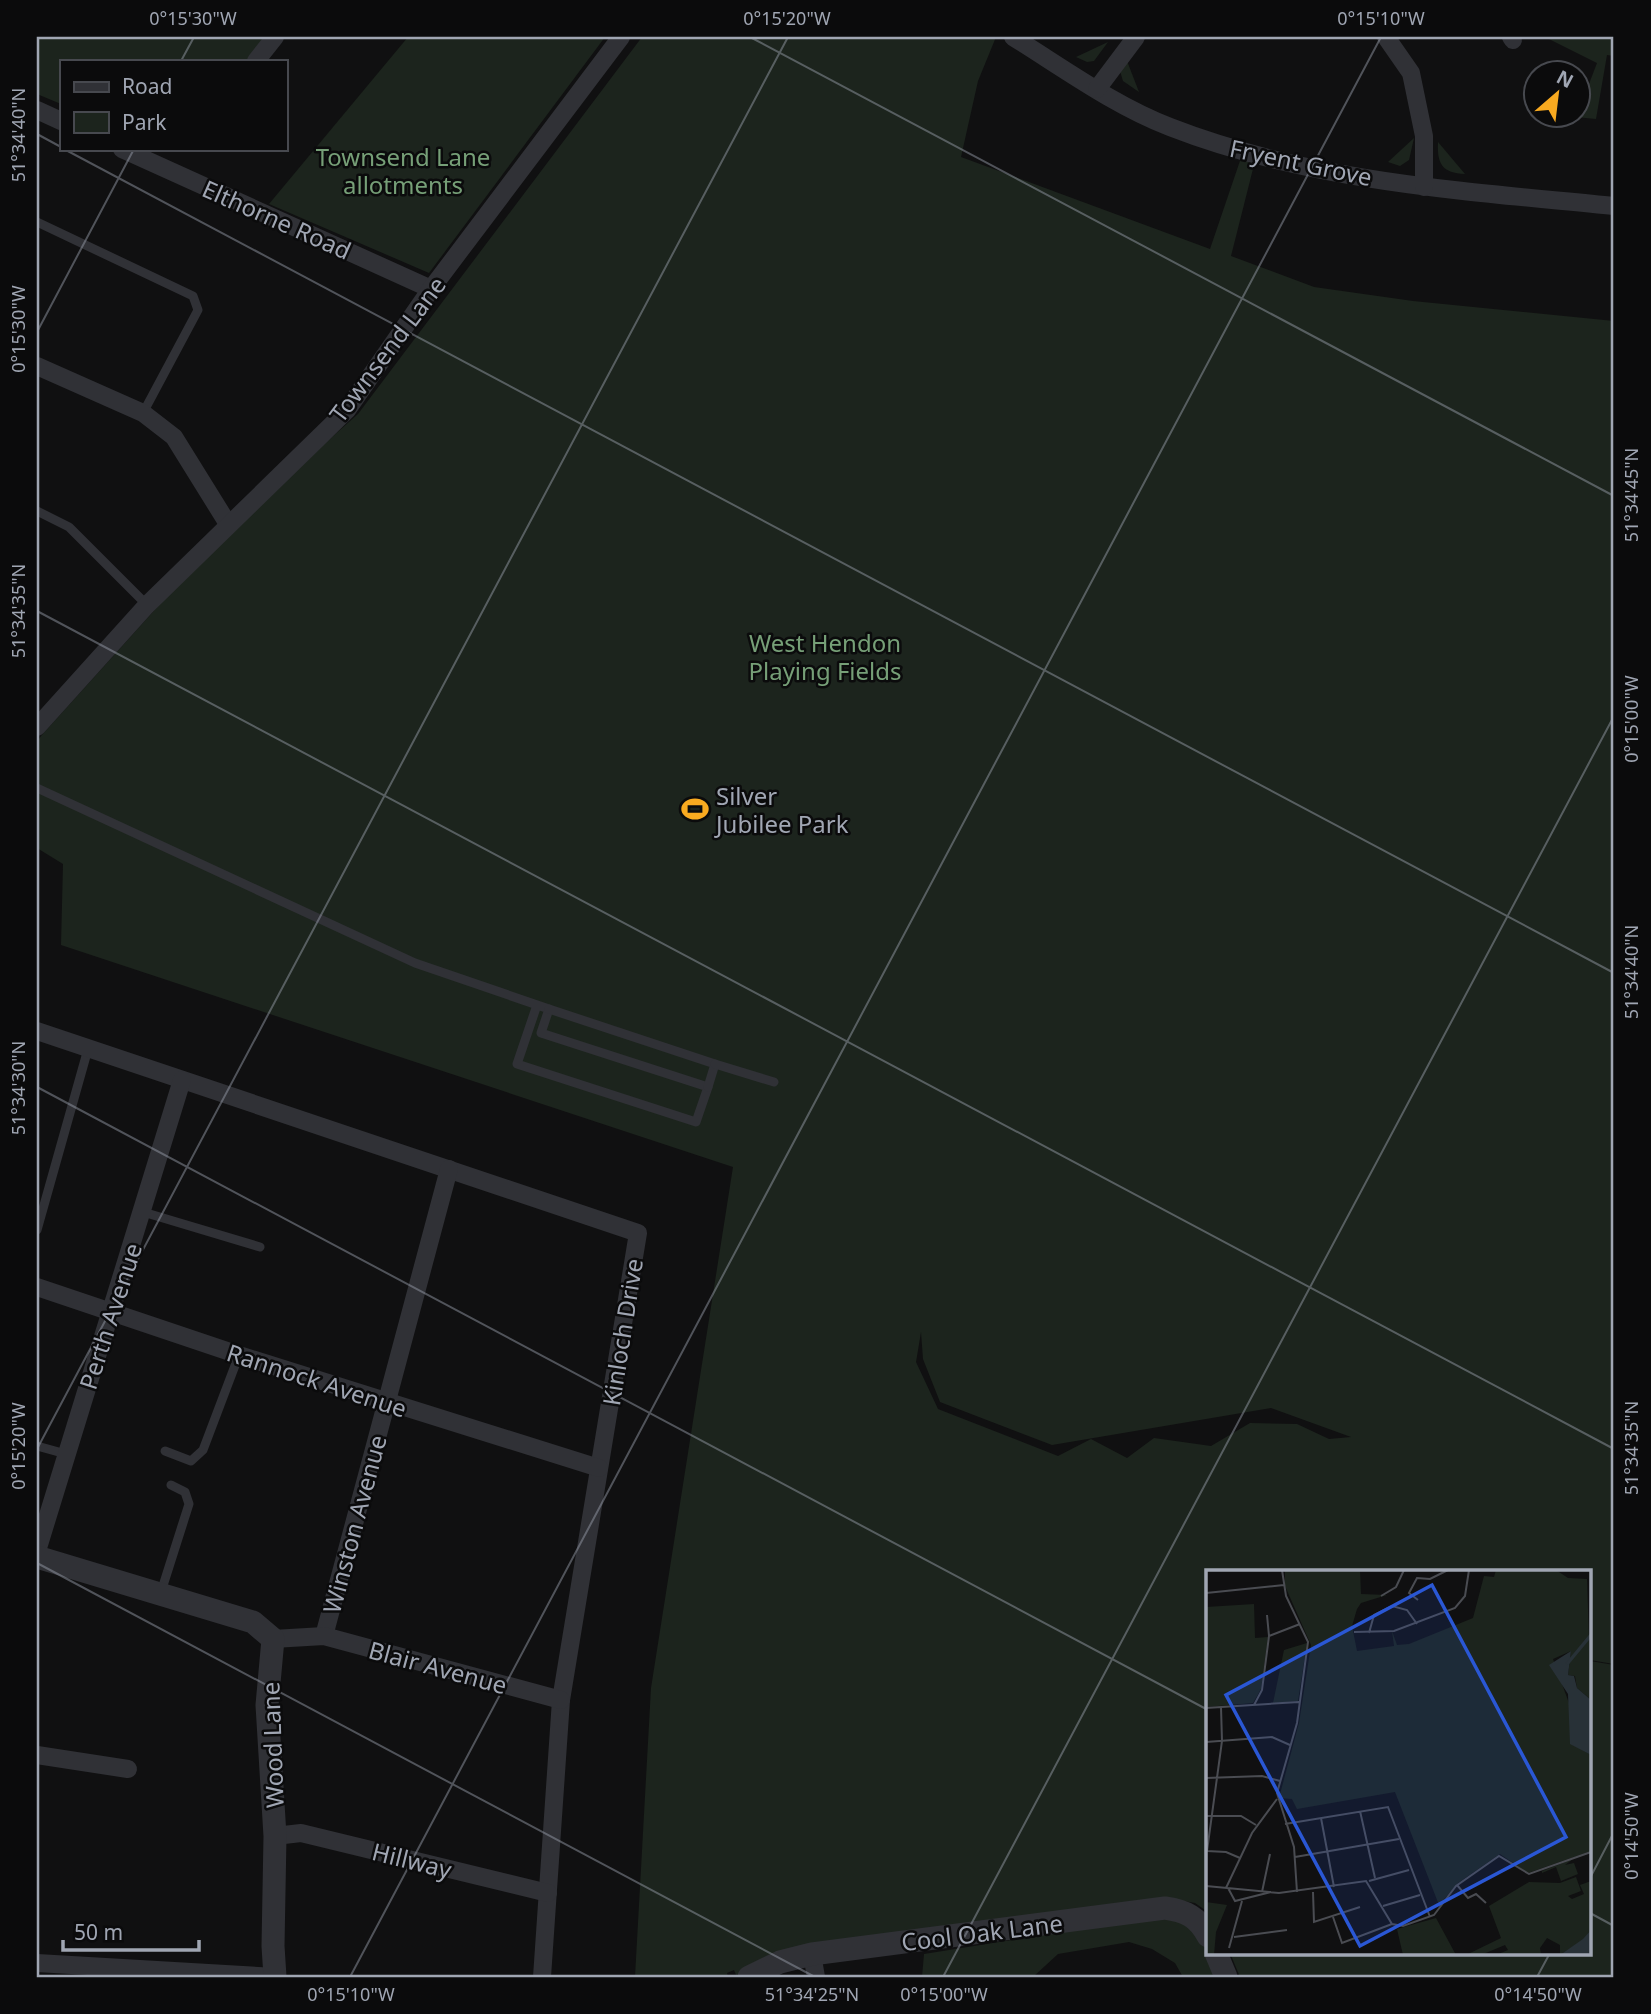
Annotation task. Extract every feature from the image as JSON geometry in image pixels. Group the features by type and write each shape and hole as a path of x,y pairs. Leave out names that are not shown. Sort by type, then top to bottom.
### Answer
{"street":[{"path":"257,60 275,37"},
{"name":"Townsend Lane","path":"40,717 228,524 347,411 431,289 621,37"},
{"name":"Fryent Grove","path":"1013,37 1097,89 1167,126 1256,157 1424,187 1614,206"},
{"path":"1097,89 1136,37"},
{"path":"1386,37 1411,73 1424,136 1424,187"},
{"path":"37,110 60,121"},
{"name":"Elthorne Road","path":"143,153 431,289"},
{"path":"37,366 143,413 174,437 228,524"},
{"name":"Kinloch Drive","path":"37,1031 639,1233 561,1700 542,1977"},
{"name":"Perth Avenue","path":"37,1551 182,1080"},
{"name":"Winston Avenue","path":"324,1636 449,1169"},
{"name":"Rannock Avenue","path":"37,1287 239,1355 599,1468"},
{"path":"37,1557 253,1622 273,1639"},
{"name":"Blair Avenue","path":"273,1639 324,1636 561,1700"},
{"name":"Wood Lane","path":"273,1639 267,1704 275,1836 275,1977"},
{"path":"37,1755 128,1769"},
{"name":"Hillway","path":"275,1836 301,1833 548,1893"},
{"name":"Cool Oak Lane","path":"749,1977 780,1962 811,1954 1165,1908 1194,1917 1206,1933"},
{"path":"811,1954 816,1977"},
{"path":"1216,1954 1226,1977"},
{"path":"37,1964 275,1977"}],"lane":[{"path":"37,222 193,296 198,310 143,413"},
{"path":"37,512 69,527 147,605"},
{"path":"37,788 415,963 774,1082"},
{"path":"537,1004 517,1064 696,1122 715,1064"},
{"path":"549,1009 541,1033 708,1087"},
{"path":"37,1230 88,1049"},
{"path":"143,1212 260,1247"},
{"path":"165,1451 191,1461 204,1450 239,1355"},
{"path":"37,1446 66,1454"},
{"path":"160,1594 189,1504 185,1492 171,1485"}],"green space":[{"path":"37,37 266,37 248,60 60,60 60,104 37,94"},
{"name":"Townsend Lane allotments","path":"408,37 605,37 429,273 269,204"},
{"name":"West Hendon Playing Fields","path":"642,37 996,37 978,81 961,157 1210,249 1243,152 1256,157 1231,256 1314,287 1413,301 1614,321 1614,1664 1592,1660 1592,1570 1206,1570 1206,1911 1195,1903 1178,1900 784,1951 736,1975 734,1970 727,1973 728,1977 635,1977 651,1688 733,1167 61,945 63,864 37,848 37,742 225,532 358,414","holes":["921,1332 923,1359 940,1402 1052,1445 1271,1408 1351,1437 1329,1439 1297,1424 1250,1423 1211,1446 1154,1438 1127,1458 1091,1439 1058,1456 938,1409 916,1362"]},
{"path":"1545,37 1614,37 1614,56 1607,55 1596,119 1592,119 1592,76 1597,63"},
{"path":"1108,42 1094,61 1087,62 1076,57"},
{"path":"1127,61 1139,92 1123,81 1120,71"},
{"path":"1414,138 1409,160 1400,166 1388,162"},
{"path":"1438,142 1465,174 1451,172 1442,166"},
{"path":"1592,1661 1614,1665 1614,1977 1240,1977 1230,1954 1592,1954"},
{"path":"1161,1916 1184,1923 1192,1929 1205,1946 1206,1954 1209,1954 1220,1977 1183,1977 1175,1963 1152,1949 1129,1942 1058,1954 1033,1977 922,1977 924,1954"}],"place":[{"name":"Silver Jubilee Park","path":"695,809"}]}
